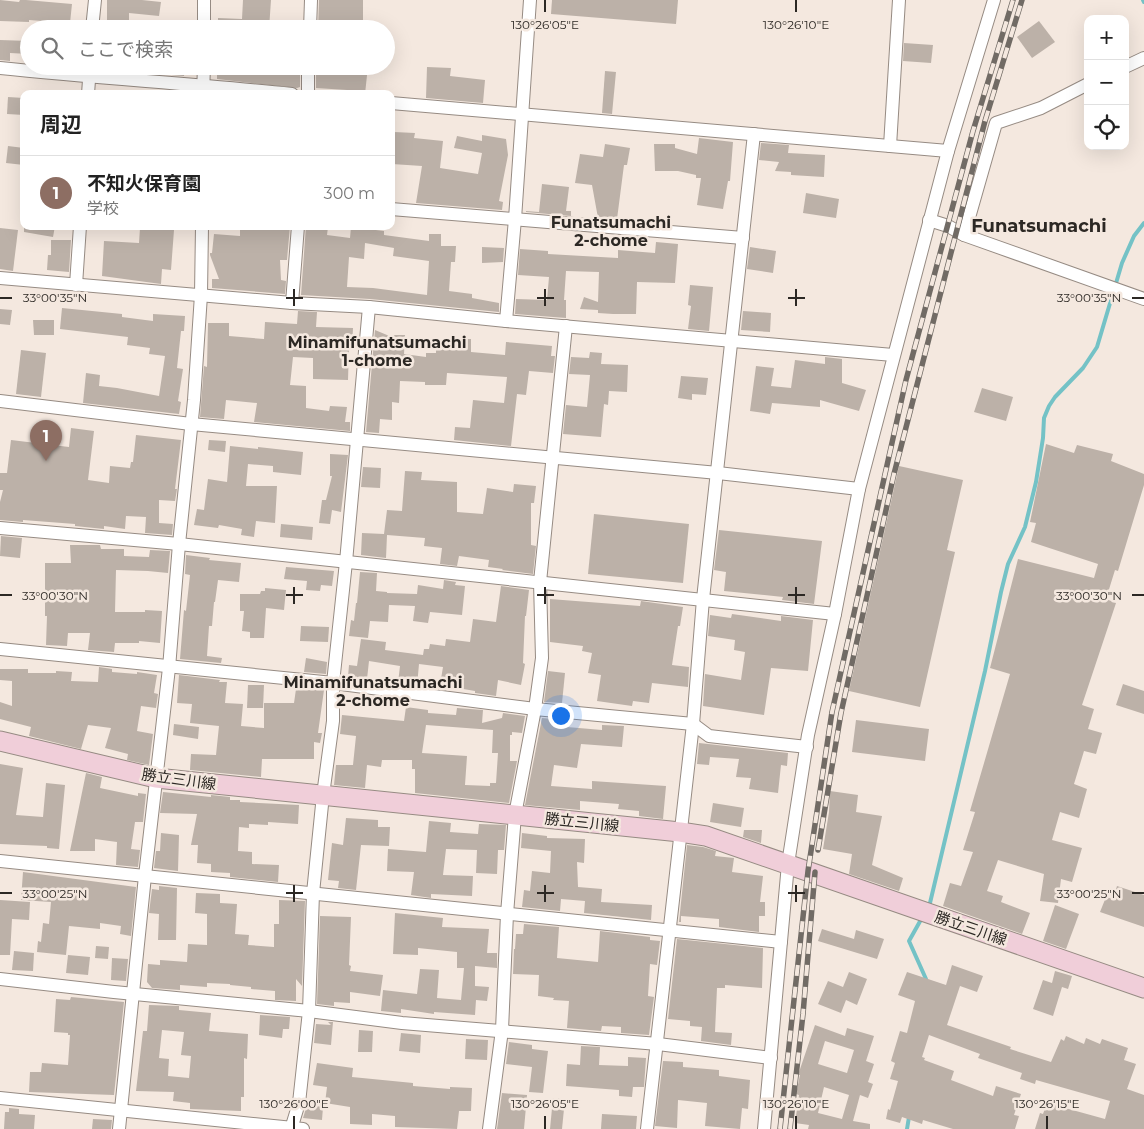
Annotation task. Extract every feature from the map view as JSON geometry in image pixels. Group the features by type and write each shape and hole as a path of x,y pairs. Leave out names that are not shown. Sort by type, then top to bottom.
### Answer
{"main road":[{"name":"勝立三川線","path":"0,741 156,778 706,836 1144,988"}],"street":[{"path":"93,20 95,0"},
{"path":"204,0 204,20"},
{"path":"310,20 311,0"},
{"path":"506,321 530,0"},
{"path":"890,146 899,0"},
{"path":"764,1129 788,864 808,734 835,614 859,489 948,151 994,0"},
{"path":"1129,65 1144,58"},
{"path":"0,68 20,69"},
{"path":"88,90 89,75"},
{"path":"109,75 221,90"},
{"path":"203,89 204,75"},
{"path":"308,75 308,90"},
{"path":"964,235 996,123 1041,108 1084,86"},
{"path":"395,103 948,151"},
{"path":"647,1129 671,930 693,724 703,599 754,134"},
{"path":"395,209 743,238"},
{"path":"929,220 948,226 964,235 1144,299"},
{"path":"76,284 80,230"},
{"path":"119,1129 169,668 179,544 194,400 201,295 202,230"},
{"path":"292,303 298,230"},
{"path":"0,278 292,303 369,307 893,355"},
{"path":"0,1098 296,1129 309,1011 313,893 333,721 333,684 369,307"},
{"path":"489,1129 502,1030 507,914 515,815 535,709 542,658 540,582 566,326"},
{"path":"0,401 191,424 718,473 859,489"},
{"path":"0,528 179,544 835,614"},
{"path":"0,649 333,684 535,709 693,724 709,736 807,747"},
{"path":"0,861 781,942"},
{"path":"0,979 402,1022 658,1044 771,1058"}],"building":[{"path":"0,0 72,4 70,20 0,21"},
{"path":"107,0 161,2 159,16 129,13 129,20 107,20"},
{"path":"243,0 271,0 270,20 218,20 218,18 242,19"},
{"path":"319,0 363,0 363,20 318,20"},
{"path":"552,0 678,0 676,24 551,14"},
{"path":"1039,21 1055,42 1032,58 1017,37"},
{"path":"0,40 20,41 20,54 10,53 10,61 0,60"},
{"path":"904,43 933,45 931,63 903,61"},
{"path":"427,67 451,68 450,76 485,80 483,103 426,98"},
{"path":"605,71 616,72 612,114 602,113"},
{"path":"217,75 300,75 300,87 297,88 217,79"},
{"path":"316,75 367,75 365,90 316,88"},
{"path":"8,97 20,98 20,115 7,114"},
{"path":"395,132 415,133 414,138 443,141 440,168 478,174 482,153 454,148 457,136 482,141 482,135 506,139 508,155 499,201 503,202 502,210 416,203 422,166 395,164"},
{"path":"699,138 733,142 730,181 728,181 723,209 697,205 701,178 696,178 696,175 678,171 655,171 654,144 675,144 675,148 697,154"},
{"path":"761,143 789,145 788,153 825,155 824,177 791,175 791,172 775,171 779,162 759,160"},
{"path":"605,144 630,148 627,165 624,165 617,219 598,218 592,185 575,183 580,154 603,157"},
{"path":"8,146 20,148 20,165 6,163"},
{"path":"542,184 569,187 566,211 571,211 571,216 526,212 539,212"},
{"path":"806,193 839,199 836,218 803,213"},
{"path":"0,228 18,230 13,271 0,269"},
{"path":"24,230 54,230 53,237 24,232"},
{"path":"140,230 174,230 171,270 162,269 161,284 102,276 104,241 139,243"},
{"path":"240,230 290,230 287,260 280,260 281,280 286,281 285,294 212,288 212,279 219,279 210,255 212,253 214,234 240,236"},
{"path":"306,230 328,230 327,235 350,238 351,230 376,230 384,231 384,235 429,241 429,234 441,234 441,246 456,246 455,262 451,262 449,291 472,294 472,298 499,303 499,312 370,299 301,295","holes":["365,243 394,248 393,256 429,261 427,295 373,288 347,287 349,257 364,259"]},
{"path":"51,240 71,240 69,272 47,270 48,255 51,255"},
{"path":"656,242 678,244 675,283 637,282 636,314 598,313 598,310 580,309 584,297 598,302 599,272 566,271 564,300 566,300 566,318 515,314 516,299 547,300 549,277 518,275 520,249 548,251 548,254 618,258 618,250 655,253"},
{"path":"482,247 504,248 503,262 482,263"},
{"path":"750,247 776,251 773,273 747,269"},
{"path":"690,285 713,287 709,331 688,329 691,306 688,305"},
{"path":"62,308 122,314 122,317 153,321 153,314 185,316 184,331 181,331 177,368 183,369 178,401 181,402 179,414 83,403 86,373 100,375 99,386 159,396 165,356 149,354 150,348 127,345 128,337 60,329"},
{"path":"0,309 12,310 10,325 0,324"},
{"path":"298,311 317,312 316,327 353,328 352,347 349,347 348,380 313,379 313,358 293,357 290,385 306,386 306,408 329,411 330,406 347,407 345,422 350,422 350,431 254,422 257,403 226,400 224,419 200,417 204,366 207,367 208,323 229,323 229,336 264,339 265,322 297,324"},
{"path":"743,311 771,313 770,332 741,330"},
{"path":"33,320 54,320 54,335 34,335"},
{"path":"375,330 387,335 405,335 404,354 426,357 426,353 436,353 436,345 456,345 456,339 471,339 471,352 505,355 506,342 552,346 551,356 555,356 553,373 529,371 526,395 517,394 511,446 454,440 455,427 470,428 473,400 504,403 507,377 447,373 446,385 425,385 425,382 400,381 399,403 392,402 392,420 380,419 379,433 366,432"},
{"path":"21,350 46,353 41,397 16,394"},
{"path":"590,352 602,353 601,364 628,365 627,392 609,391 608,405 604,404 601,437 563,434 566,405 587,407 590,375 569,374 571,357 589,358"},
{"path":"825,357 842,359 842,383 866,390 859,411 820,400 820,407 772,403 770,414 750,411 756,366 774,368 771,386 791,388 795,360 825,364"},
{"path":"681,376 708,378 706,395 692,394 692,400 678,398"},
{"path":"982,388 1013,397 1006,421 974,412"},
{"path":"71,428 94,431 88,480 109,483 110,466 130,468 131,462 133,462 136,435 181,440 175,501 159,500 159,523 173,524 172,535 145,533 146,517 126,516 125,529 104,526 104,529 75,526 75,524 23,520 23,522 0,520 0,502 3,490 0,490 0,473 7,473 11,440 69,447"},
{"path":"209,440 226,441 225,452 208,450"},
{"path":"1046,444 1074,453 1077,445 1113,454 1111,461 1144,474 1144,485 1118,571 1115,570 1106,599 1116,603 1082,705 1094,709 1088,729 1102,733 1096,754 1084,751 1074,784 1087,789 1079,818 1060,812 1052,840 1082,848 1072,882 1061,879 1058,903 1040,901 1044,874 998,860 987,891 1003,896 1001,902 1030,913 1022,934 943,906 950,883 961,886 973,852 963,850 975,812 970,811 1010,674 990,668 1018,559 1094,578 1098,564 1031,542 1036,523 1030,522"},
{"path":"230,446 303,452 301,475 273,472 273,466 248,464 246,486 277,486 275,523 256,521 254,537 241,535 242,529 219,525 218,528 194,525 197,509 204,510 208,479 227,482"},
{"path":"330,454 348,455 341,512 332,510 330,524 319,523 322,500 326,500 332,476 330,476"},
{"path":"899,466 963,480 947,550 955,552 920,707 849,691"},
{"path":"363,467 381,468 380,488 361,487"},
{"path":"405,471 422,472 421,480 457,482 457,512 483,514 487,488 513,492 514,484 536,486 534,503 531,503 531,545 536,546 533,574 488,567 489,560 459,556 457,566 440,564 442,548 424,546 425,538 387,535 386,558 361,555 362,533 384,534 387,510 402,511"},
{"path":"594,514 689,524 683,583 588,574"},
{"path":"281,524 313,527 312,540 280,537"},
{"path":"719,530 822,541 814,604 782,600 783,597 724,591 726,572 714,570"},
{"path":"1,536 22,538 20,558 0,556"},
{"path":"70,545 100,545 101,549 124,549 124,556 149,557 150,550 170,551 168,573 116,570 115,612 162,611 160,643 139,641 139,643 115,643 114,652 88,650 90,633 68,633 67,646 46,645 45,563 71,563"},
{"path":"186,555 210,558 209,560 241,563 239,582 218,580 212,626 209,626 207,656 222,658 221,663 180,659 184,610 186,611 190,575 185,574"},
{"path":"286,567 334,571 332,586 321,585 320,591 306,590 307,581 284,579"},
{"path":"360,572 377,573 376,591 387,593 417,594 418,585 443,589 444,580 456,582 455,585 465,586 462,615 430,612 428,623 413,621 415,606 389,605 388,622 370,621 368,638 349,636 351,620 354,621"},
{"path":"501,586 529,590 525,616 523,663 525,664 521,685 498,680 496,696 475,693 475,691 440,685 443,667 419,664 417,686 398,683 400,666 369,661 367,679 348,677 349,665 357,666 361,639 386,642 385,650 423,655 424,649 429,649 430,644 445,646 446,639 470,642 473,619 496,622"},
{"path":"265,588 286,590 284,610 266,608 264,638 250,638 250,632 242,631 244,611 240,611 240,594 260,594 261,591 265,591"},
{"path":"550,599 640,606 641,601 683,607 672,665 689,667 688,687 652,683 649,703 633,701 632,706 597,701 601,675 588,673 592,653 582,651 583,646 550,642"},
{"path":"732,614 781,621 781,616 813,620 808,671 771,668 764,715 703,706 705,674 741,680 745,652 734,650 735,640 708,636 710,615 731,618"},
{"path":"301,626 329,627 328,642 300,641"},
{"path":"306,658 327,662 326,674 304,672"},
{"path":"99,667 112,669 112,672 137,674 137,672 157,675 154,693 158,694 156,708 141,706 137,731 153,734 149,765 127,760 128,754 105,748 111,728 88,725 81,749 29,736 31,727 0,719 0,702 12,706 12,681 0,680 0,669 28,669 28,673 72,672 71,681 98,682"},
{"path":"548,671 565,673 562,703 544,702"},
{"path":"179,675 227,682 225,703 243,704 241,726 264,728 264,703 294,703 296,689 324,690 318,733 322,733 320,743 314,742 314,759 262,759 261,777 190,770 191,754 216,755 219,726 190,723 192,704 177,703"},
{"path":"1123,684 1144,691 1144,714 1116,705"},
{"path":"248,685 264,685 263,708 247,708"},
{"path":"406,707 428,710 428,713 456,715 457,708 483,710 482,723 502,718 503,713 525,716 522,733 512,732 512,735 510,735 510,761 517,761 509,803 415,793 415,769 412,769 412,760 382,760 381,767 367,765 365,788 334,785 336,765 353,765 356,736 340,734 342,715 404,721","holes":["426,725 493,730 492,753 498,753 496,783 490,783 490,786 465,785 467,756 422,753"]},
{"path":"542,718 567,720 567,727 602,730 602,725 624,726 622,747 581,744 577,768 554,765 551,786 592,789 592,781 666,786 663,819 639,816 639,811 618,809 619,804 580,801 580,810 525,805"},
{"path":"856,720 929,729 925,761 852,752"},
{"path":"174,724 199,727 198,739 173,735"},
{"path":"699,743 788,753 787,766 781,765 778,793 749,789 751,778 736,777 739,759 710,757 709,765 697,764"},
{"path":"0,764 23,768 16,815 43,817 46,783 65,785 59,849 47,848 47,846 0,844"},
{"path":"86,773 102,777 100,788 138,796 138,793 146,794 143,822 135,822 131,849 140,850 138,867 116,865 117,842 95,839 95,851 70,851"},
{"path":"830,791 858,795 856,812 882,816 872,865 903,878 899,891 849,874 852,854 823,849 829,812"},
{"path":"163,792 230,797 230,800 240,800 240,802 299,805 298,824 268,822 268,825 249,824 249,828 239,827 238,851 252,852 252,864 279,865 278,882 230,877 230,873 211,872 211,864 197,863 198,845 191,845 197,814 160,813"},
{"path":"713,803 744,808 741,827 710,822"},
{"path":"346,818 378,820 378,827 390,827 389,846 361,845 356,890 338,888 339,881 328,880 332,843 343,845"},
{"path":"429,821 451,823 450,832 478,834 479,824 506,825 504,850 498,850 497,874 476,873 477,850 446,849 443,875 473,876 472,896 431,894 431,898 411,895 414,872 387,871 388,849 426,852"},
{"path":"744,830 762,830 761,843 743,837"},
{"path":"161,833 179,835 178,871 154,868 156,851 160,851"},
{"path":"522,833 547,836 547,838 585,839 584,863 577,862 578,887 602,889 601,902 652,905 651,920 584,913 585,901 561,899 560,911 522,907 524,890 530,891 532,871 550,873 551,851 521,848"},
{"path":"687,845 716,851 715,856 734,858 732,872 763,876 760,902 765,902 765,916 759,916 759,932 719,927 719,919 681,916 681,922 679,922"},
{"path":"23,872 136,887 131,936 120,934 121,926 100,923 100,929 69,926 66,955 37,952 38,941 41,942 43,923 49,924 51,902 21,900"},
{"path":"159,886 177,888 176,940 158,940 159,914 149,913 152,889 159,890"},
{"path":"1117,886 1144,895 1144,927 1100,912 1106,897 1113,899"},
{"path":"196,893 220,894 220,903 237,904 235,934 249,935 248,945 274,947 274,924 279,924 279,900 305,901 302,986 296,979 296,1001 275,1000 275,991 251,989 251,987 230,984 207,983 207,987 180,985 180,990 152,988 147,982 148,964 160,965 160,960 187,962 188,944 207,945 207,914 195,913"},
{"path":"0,900 30,902 29,920 12,919 10,955 0,955"},
{"path":"1055,905 1079,914 1066,949 1043,941"},
{"path":"395,913 443,918 442,927 489,929 487,953 497,953 497,968 475,966 475,986 489,987 487,1001 476,1000 475,1015 434,1012 434,1014 401,1009 401,1013 381,1011 383,990 417,994 420,969 439,970 437,998 461,1000 464,968 457,968 457,952 418,948 418,955 393,954"},
{"path":"320,916 351,917 350,971 383,975 380,996 350,992 350,1003 334,1002 334,1006 317,1004"},
{"path":"524,924 559,927 557,958 598,962 600,931 650,937 650,940 660,941 657,965 650,964 648,996 654,997 649,1035 621,1033 621,1027 602,1026 601,1031 567,1028 569,1001 553,1000 554,998 538,996 539,975 513,974 516,934 523,934"},
{"path":"822,929 854,939 856,930 884,939 877,959 818,941"},
{"path":"677,939 763,948 762,988 725,985 725,988 717,988 715,1032 732,1033 731,1045 701,1041 702,1027 690,1026 690,1021 668,1019"},
{"path":"96,946 109,947 108,959 95,958"},
{"path":"14,951 34,953 33,971 12,970"},
{"path":"68,955 90,957 88,975 66,973"},
{"path":"112,958 128,959 126,981 111,980"},
{"path":"952,965 983,976 977,992 960,986 947,1025 1051,1062 1061,1039 1064,1041 1066,1036 1084,1044 1086,1038 1100,1044 1102,1039 1128,1048 1124,1060 1136,1064 1127,1089 1144,1095 1144,1129 1035,1129 1040,1113 1043,1114 1047,1103 1105,1119 1110,1101 1036,1080 1035,1084 1020,1079 1022,1073 978,1058 980,1054 929,1035 922,1057 925,1058 924,1060 954,1071 951,1080 993,1096 996,1086 1021,1094 1014,1115 1019,1116 1015,1129 953,1129 923,1120 922,1124 902,1117 900,1123 886,1119 898,1081 890,1079 895,1063 891,1061 900,1031 907,1033 915,1001 898,995 907,972 946,985"},
{"path":"1055,971 1072,976 1068,989 1062,987 1053,1016 1033,1009 1043,980 1052,983"},
{"path":"849,972 867,979 857,1005 846,1000 841,1013 818,1004 828,981 843,987"},
{"path":"71,997 124,1002 114,1095 29,1092 30,1072 41,1072 42,1063 68,1065 70,1035 68,1033 54,1032 56,999 70,1000"},
{"path":"149,1005 179,1006 179,1010 211,1013 209,1031 248,1034 247,1059 244,1058 244,1097 241,1097 241,1111 190,1109 190,1103 173,1101 174,1092 136,1091 143,1031 147,1031","holes":["162,1030 184,1032 181,1055 191,1056 189,1078 168,1076 169,1059 159,1058"]},
{"path":"260,1015 290,1017 289,1029 283,1029 282,1038 259,1035"},
{"path":"328,1022 333,1022 331,1045 314,1043 316,1024 331,1025"},
{"path":"815,1025 845,1036 847,1028 874,1036 866,1061 874,1064 868,1082 873,1084 868,1098 860,1095 853,1121 870,1124 870,1129 808,1129 809,1125 795,1123 799,1095 796,1094 800,1075 798,1075","holes":["825,1041 854,1050 847,1073 818,1064","824,1087 849,1095 842,1119 818,1113"]},
{"path":"359,1030 373,1031 372,1052 358,1052"},
{"path":"401,1033 421,1035 420,1053 399,1051"},
{"path":"466,1039 488,1040 487,1060 465,1059"},
{"path":"509,1042 532,1045 532,1049 548,1051 543,1093 529,1092 532,1067 506,1064"},
{"path":"581,1046 600,1047 599,1065 628,1066 628,1057 646,1058 644,1087 633,1087 632,1097 619,1096 619,1090 566,1086 567,1064 580,1065"},
{"path":"663,1061 683,1062 683,1067 719,1070 719,1076 750,1080 748,1109 742,1108 740,1129 705,1126 707,1103 678,1100 677,1128 655,1126"},
{"path":"317,1063 353,1068 352,1077 413,1083 413,1086 450,1089 450,1087 472,1088 471,1111 459,1111 457,1129 395,1127 395,1116 372,1114 372,1125 350,1124 350,1107 325,1103 327,1087 313,1085"},
{"path":"502,1093 527,1095 524,1129 497,1129"},
{"path":"553,1098 565,1099 562,1129 550,1129"},
{"path":"307,1105 323,1107 322,1120 303,1118"},
{"path":"9,1108 19,1109 19,1114 35,1115 34,1129 4,1129 5,1112 9,1112"},
{"path":"602,1114 637,1116 636,1129 601,1129"},
{"path":"93,1119 112,1120 111,1129 92,1129"}],"waterway":[{"path":"927,907 930,903 985,671 1008,564 1025,527 1036,482 1044,418 1055,397 1083,368 1097,347 1122,263 1134,236 1144,223"},
{"path":"923,916 909,941 926,979 924,981"},
{"path":"907,1129 909,1117"}],"railway":[{"path":"780,1129 808,871 832,712 906,380 973,131 1013,0"},
{"path":"818,850 841,713 894,474 985,121 1022,0"},
{"path":"790,1129 803,1014 815,872"}],"place":[{"name":"不知火保育園","path":"46,461"}],"district":[{"name":"Funatsumachi","path":"1039,226"},
{"name":"Funatsumachi 2-chome","path":"611,231"},
{"name":"Minamifunatsumachi 1-chome","path":"377,351"},
{"name":"Minamifunatsumachi 2-chome","path":"373,691"}]}
